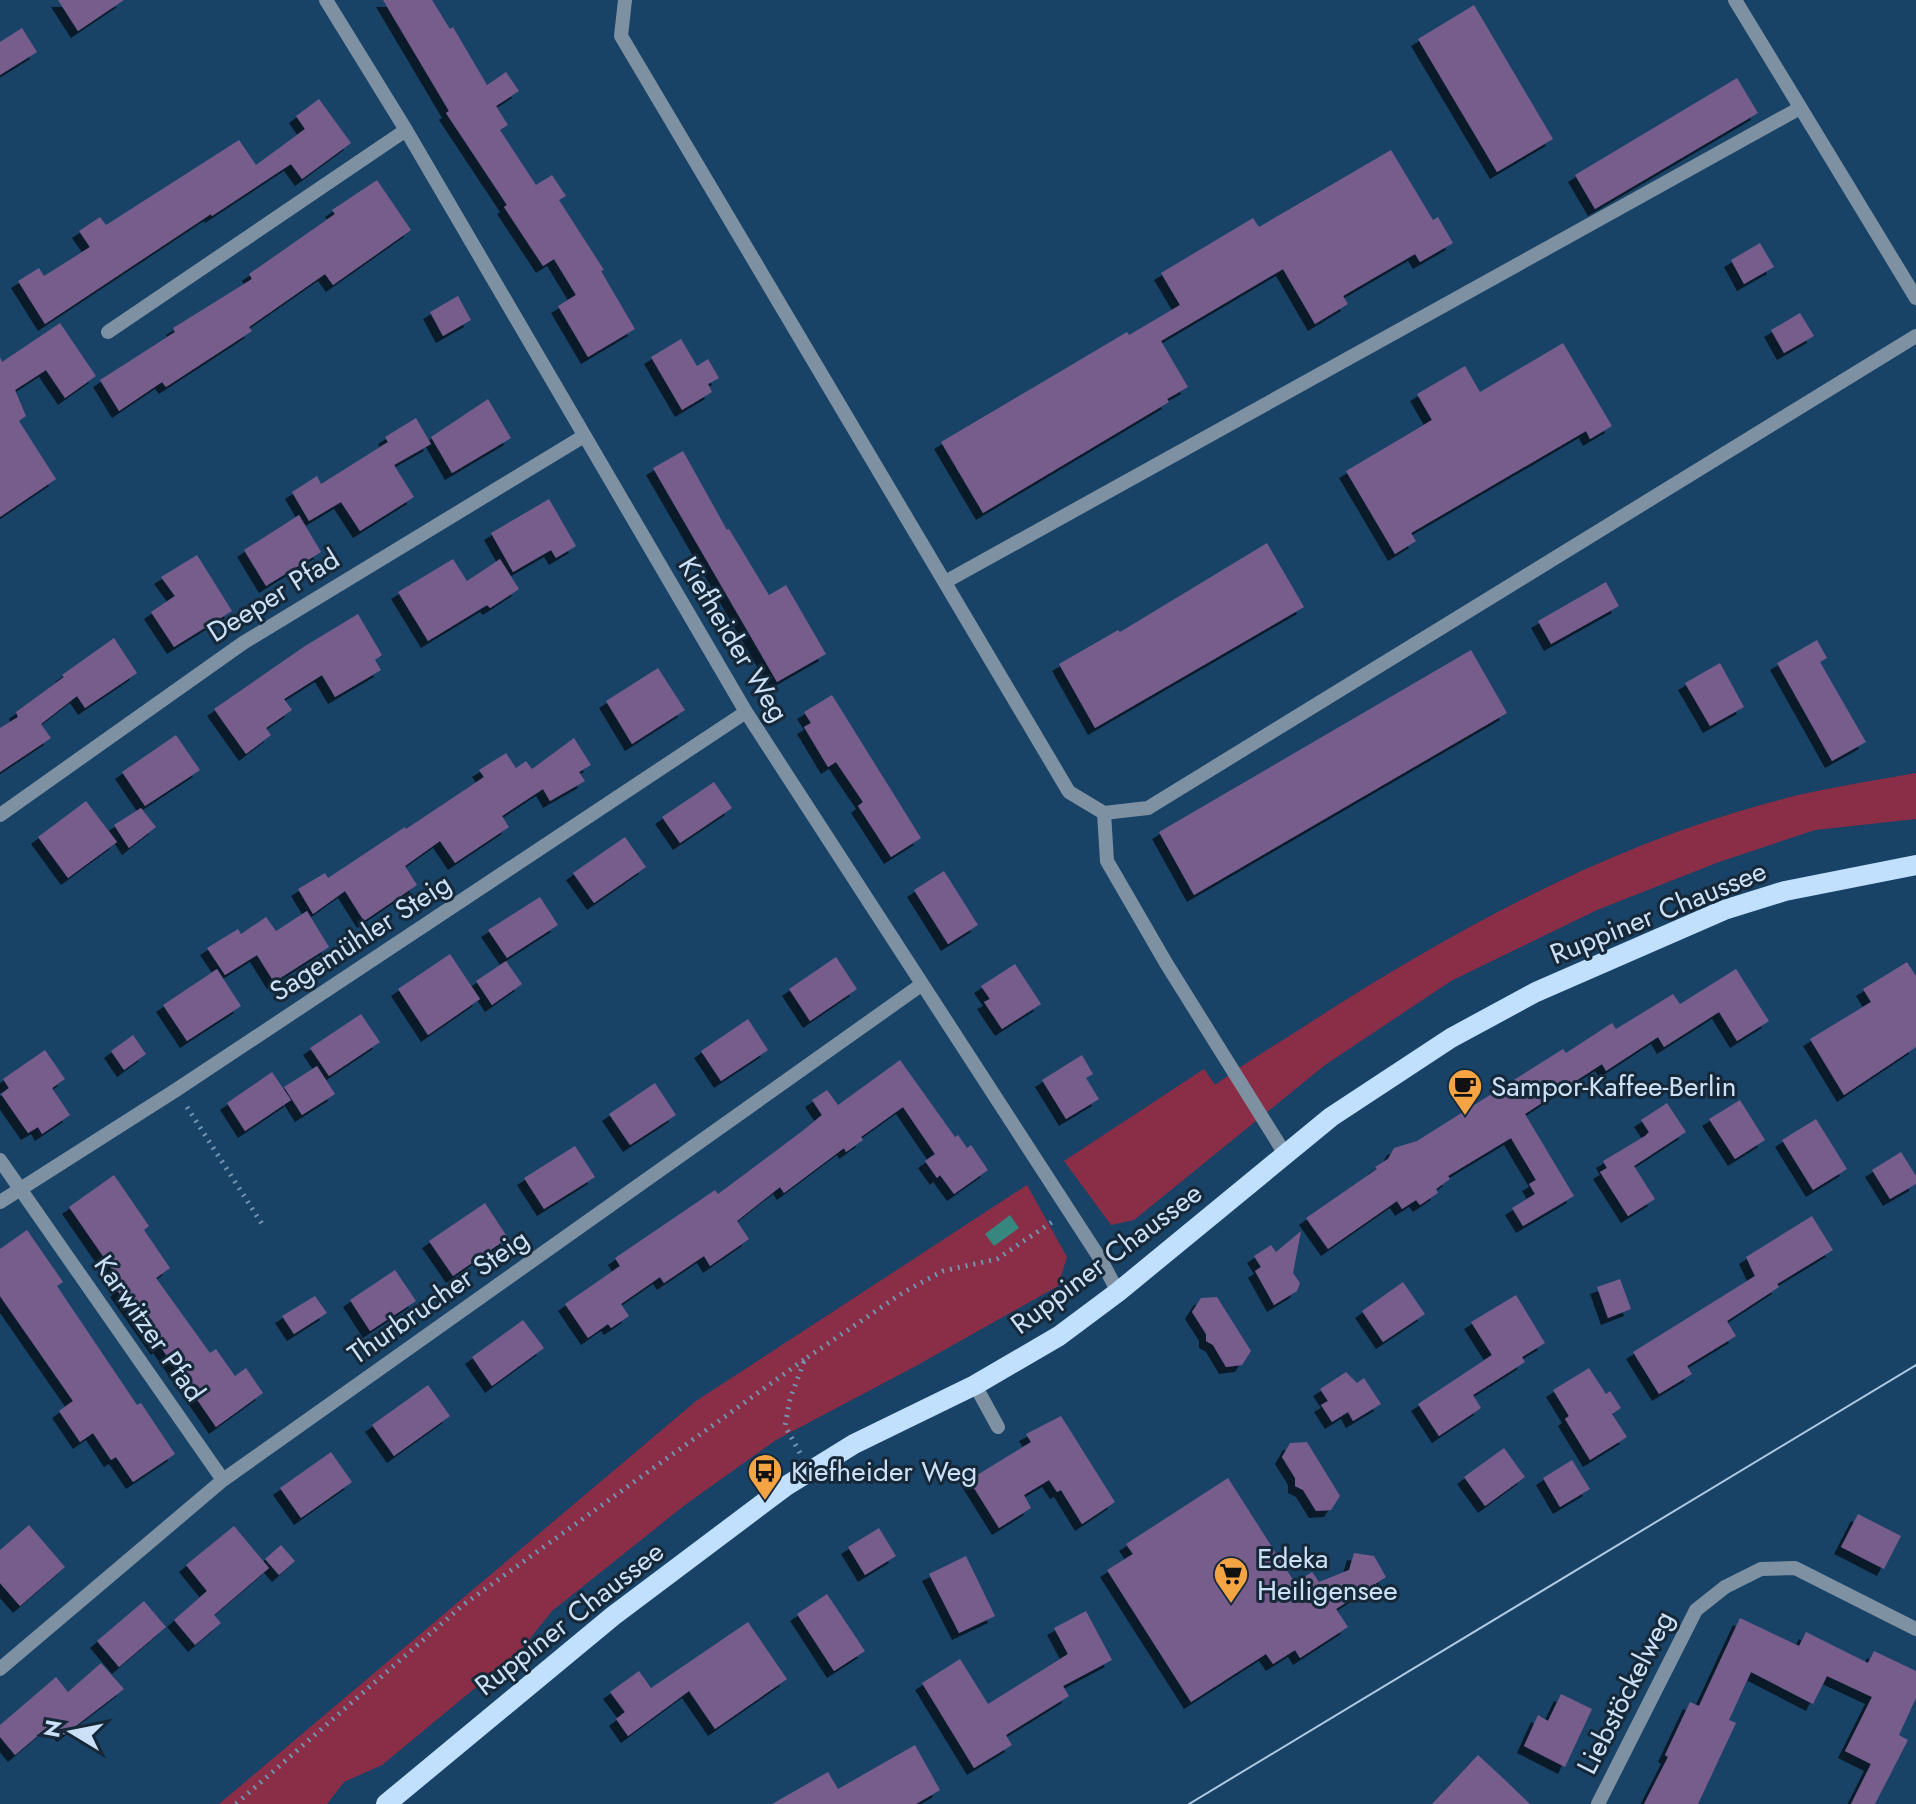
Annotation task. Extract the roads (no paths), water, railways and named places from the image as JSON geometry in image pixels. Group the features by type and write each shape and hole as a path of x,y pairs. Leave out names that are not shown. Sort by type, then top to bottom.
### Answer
{"main road":[{"name":"Ruppiner Chaussee","path":"386,1804 613,1616 810,1471 854,1444 975,1385 1059,1336 1118,1292 1285,1154 1381,1082 1451,1038 1596,964 1754,899 1916,865"}],"street":[{"name":"Kiefheider Weg","path":"326,0 406,130 746,712 1101,1260 1118,1292"},
{"path":"625,0 621,36 1069,792 1104,813 1148,808 1916,336"},
{"path":"1735,0 1916,298"},
{"path":"945,582 1800,108"},
{"path":"108,332 406,130"},
{"name":"Deeper Pfad","path":"0,815 243,643 584,436"},
{"name":"Sagemühler Steig","path":"0,1202 176,1090 746,712"},
{"path":"1104,813 1107,861 1285,1154"},
{"name":"Thurbrucher Steig","path":"0,1669 223,1480 921,985"},
{"path":"0,1160 19,1189"},
{"name":"Karwitzer Pfad","path":"19,1189 34,1206 223,1480"},
{"path":"975,1385 998,1427"},
{"name":"Liebstöckelweg","path":"1598,1804 1696,1610 1725,1587 1761,1569 1795,1568 1916,1629"}],"tram line":[{"path":"1189,1804 1916,1365"}],"place":[{"name":"Sampor-Kaffee-Berlin","path":"1465,1117"},
{"name":"Kiefheider Weg","path":"765,1502"},
{"name":"Edeka Heiligensee","path":"1231,1605"}]}
